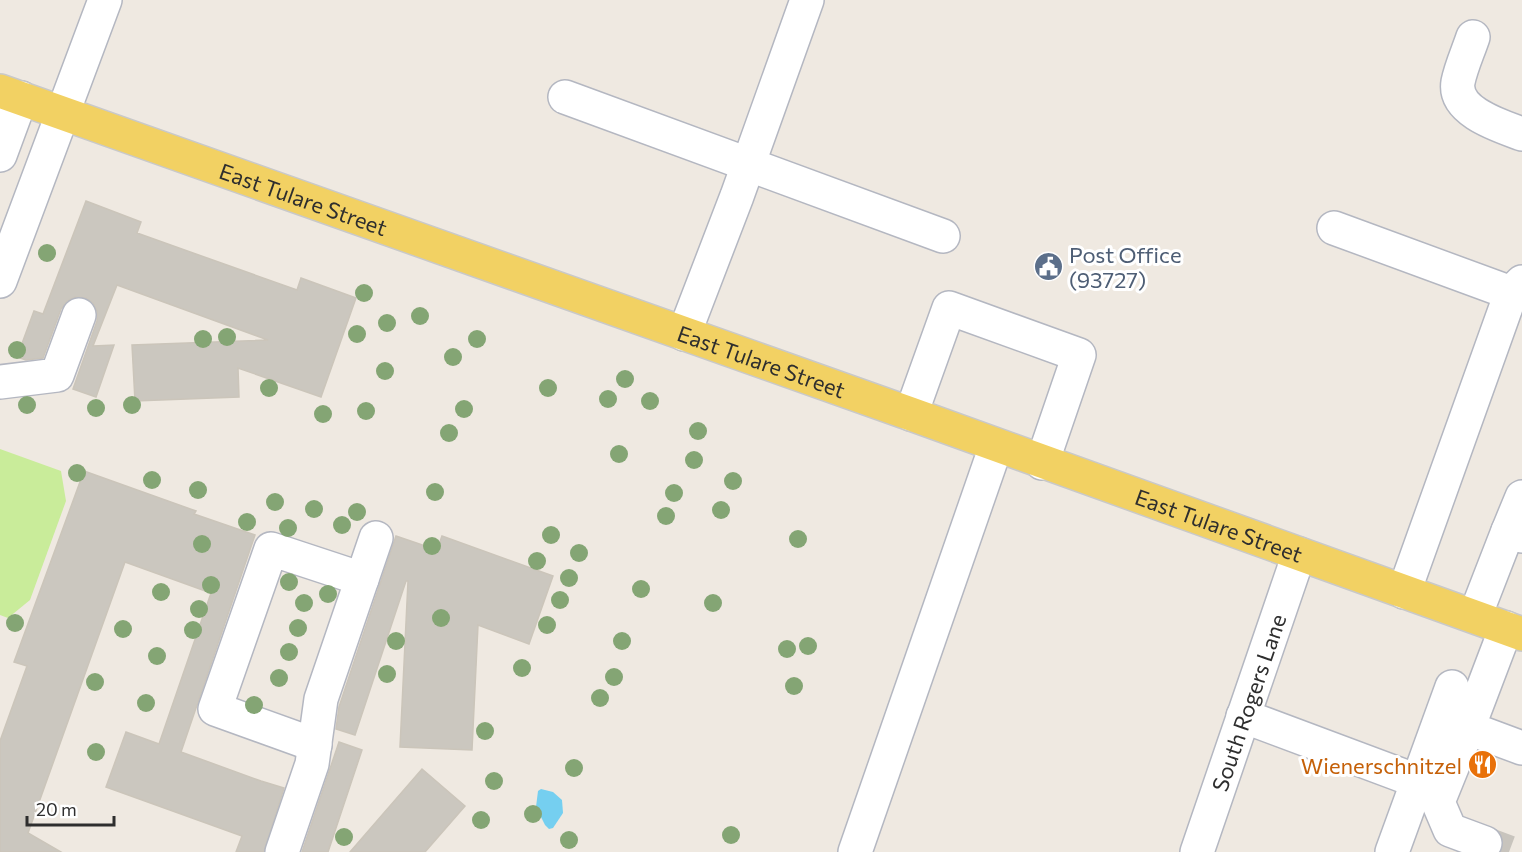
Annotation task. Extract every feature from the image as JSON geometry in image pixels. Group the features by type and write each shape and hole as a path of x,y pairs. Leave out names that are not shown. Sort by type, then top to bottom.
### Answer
{"main road":[{"name":"East Tulare Street","path":"11,95 912,414 1042,463 1514,631"}],"street":[{"path":"0,281 105,0"},
{"path":"684,334 807,0"},
{"path":"1473,37 1458,84 1461,100 1484,120 1522,134"},
{"path":"0,155 11,95"},
{"path":"565,97 943,236"},
{"path":"1334,228 1516,287 1404,592"},
{"path":"912,414 949,308 1079,355 1042,463"},
{"path":"0,382 57,375 79,315"},
{"path":"855,852 996,446"},
{"path":"1475,616 1515,533 1522,497"},
{"path":"282,852 312,764 321,699 376,538"},
{"path":"315,745 215,710 271,549 362,579"},
{"name":"South Rogers Lane","path":"1197,852 1299,554"},
{"path":"1485,843 1450,830 1438,802 1468,728 1514,631"},
{"path":"1392,852 1452,687"},
{"path":"1244,716 1418,781"},
{"path":"1468,728 1522,748"}],"green space":[{"path":"0,449 61,471 66,501 30,600 8,618 0,615"}],"water":[{"path":"541,789 553,792 562,800 563,813 553,828 549,829 545,825 536,807 538,791"}],"building":[{"path":"86,201 141,222 137,233 297,290 301,278 356,298 321,397 238,368 239,397 135,401 132,345 268,340 117,285 93,346 114,345 96,397 73,389 97,321 97,311 93,303 86,298 75,297 67,301 61,309 43,358 26,360 17,357 34,311 43,314"},
{"path":"84,471 255,535 181,752 284,788 264,852 236,852 242,836 106,787 126,732 159,744 211,593 125,562 28,833 61,852 0,852 0,741 27,666 14,662"},
{"path":"396,536 437,550 442,536 553,576 529,644 478,625 472,750 400,747 408,581 406,581 355,735 336,729 339,707"},
{"path":"339,742 362,750 328,852 302,852"},
{"path":"422,769 465,806 425,852 350,852"}],"tunnel":[{"path":"1485,843 1509,852"}],"place":[{"name":"Post Office (93727)","path":"1048,267"},
{"name":"Wienerschnitzel","path":"1483,765"}]}
